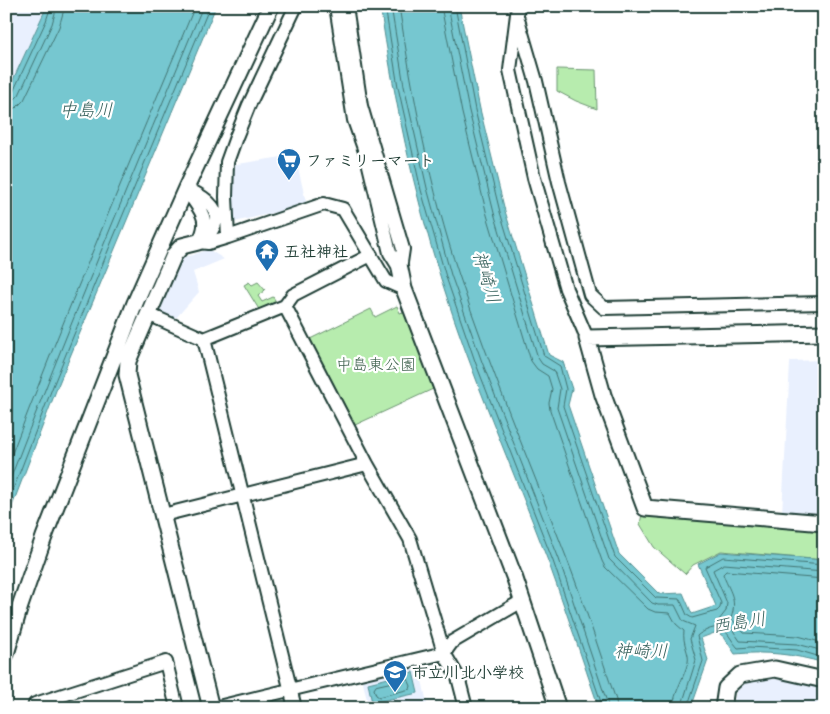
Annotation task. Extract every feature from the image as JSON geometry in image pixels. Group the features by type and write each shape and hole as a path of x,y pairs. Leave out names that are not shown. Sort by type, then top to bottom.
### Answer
{"street":[{"path":"6,654 41,545 134,303 271,6"},
{"path":"228,238 227,162 236,136 296,6"},
{"path":"336,6 354,120 367,157 390,253 400,269"},
{"path":"346,6 361,106 403,249 400,269 404,289 522,600 558,708"},
{"path":"518,11 559,182 590,295 604,308 824,303"},
{"path":"518,11 510,70 530,160 566,289 588,338 603,395 645,508 824,523"},
{"path":"186,188 212,206 216,218 214,227 210,235 198,242 182,246 176,251 128,361 127,375 213,708 444,653 452,642 522,600"},
{"path":"186,188 204,217 204,230 198,242"},
{"path":"212,206 220,206 226,197"},
{"path":"198,242 208,243 228,238 324,204 343,209 386,282 404,289"},
{"path":"148,314 204,339 285,306 292,295 371,255"},
{"path":"285,306 366,464 410,539 444,653 458,676 466,708"},
{"path":"588,338 824,333"},
{"path":"204,339 295,708"},
{"path":"163,515 366,464"},
{"path":"34,708 34,704 166,662 177,708"},
{"path":"723,708 726,688 740,675 775,669 824,680"}],"shaded area":[{"path":"6,6 47,6 6,95"},
{"path":"295,155 306,202 286,210 230,223 231,165"},
{"path":"208,249 224,259 193,272 199,292 175,319 157,312 177,258 193,255"},
{"path":"824,360 824,517 782,514 790,363 791,361"},
{"name":"市立川北小学校","path":"419,666 428,708 369,708 362,679"},
{"path":"752,680 795,680 824,689 824,708 733,708 736,692 744,684"}],"green space":[{"path":"557,69 596,70 597,109 557,91"},
{"path":"249,282 252,285 258,282 265,290 258,296 262,302 273,297 277,303 260,311 244,285"},
{"name":"中島東公園","path":"397,306 400,313 406,311 433,389 355,425 310,339 371,309 375,317"},
{"path":"642,514 824,530 824,560 721,551 693,565 685,574 654,547 640,524"}],"water":[{"name":"中島川","path":"47,6 216,6 57,388 6,522 6,95"},
{"name":"神崎川","path":"380,6 459,6 480,109 505,211 549,355 563,362 572,389 568,405 619,554 659,594 683,593 692,614 716,606 698,564 721,552 824,560 824,663 780,654 735,654 724,637 717,632 701,638 708,660 691,708 599,708 548,561 479,386 441,279 405,144"},
{"path":"413,672 418,693 372,703 368,683"}],"place":[{"name":"ファミリーマート","path":"289,181"},
{"name":"五社神社","path":"267,272"},
{"name":"市立川北小学校","path":"395,693"}],"water label":[{"name":"西島川","path":"739,622"}]}
